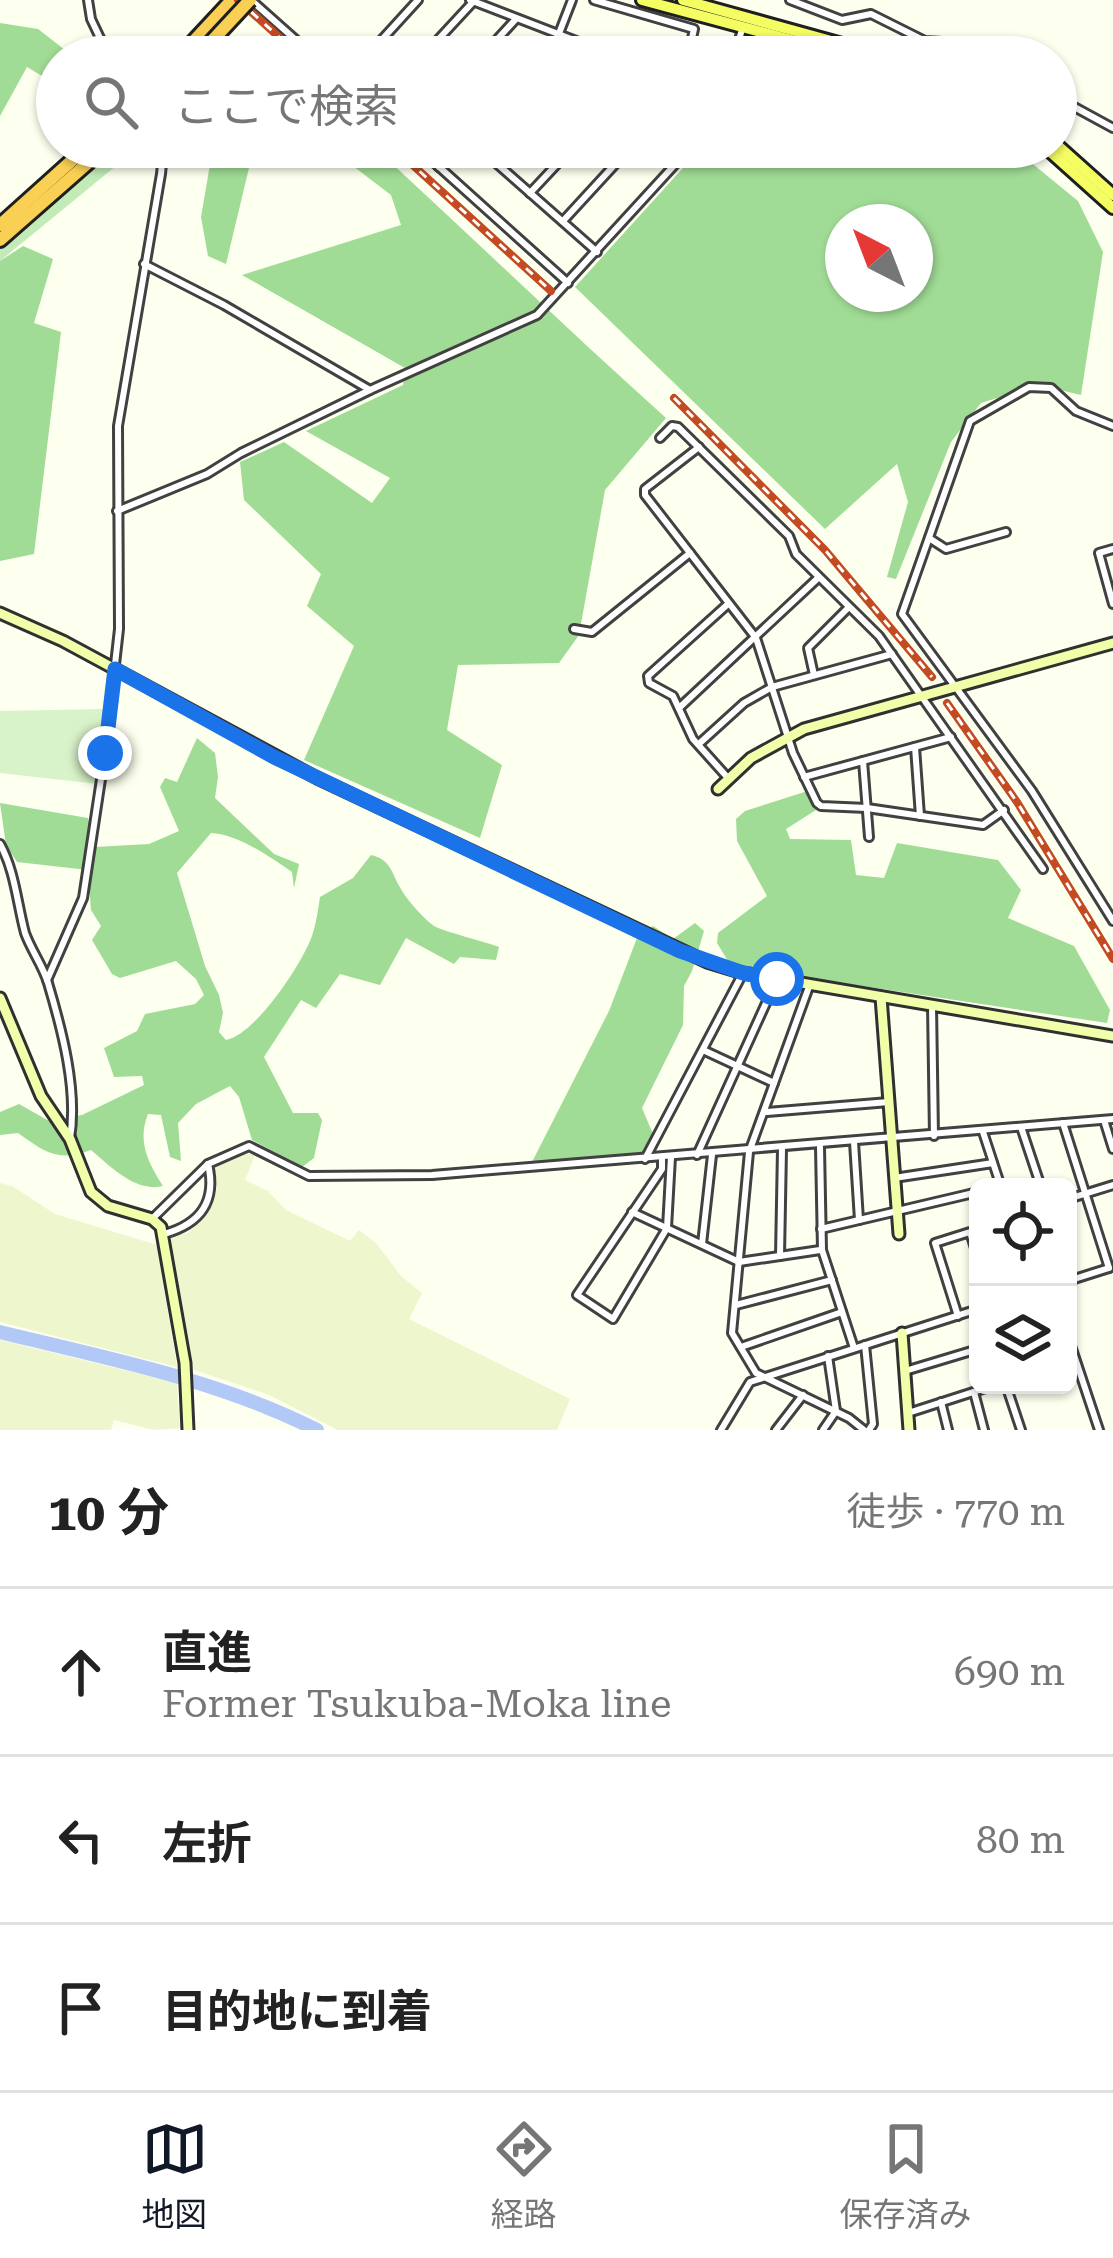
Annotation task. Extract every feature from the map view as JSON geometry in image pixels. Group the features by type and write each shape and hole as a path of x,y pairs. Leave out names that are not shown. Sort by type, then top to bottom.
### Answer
{"highway":[{"path":"199,36 232,0"},
{"path":"217,36 251,0"},
{"path":"0,225 64,168"},
{"path":"0,240 82,168"}],"main road":[{"path":"642,0 802,36"},
{"path":"683,0 787,36"},
{"path":"1077,162 1113,195"},
{"path":"1068,168 1113,208"}],"street":[{"path":"78,0 88,2 99,36"},
{"path":"251,0 291,36"},
{"path":"387,36 418,0"},
{"path":"441,36 472,1 558,36 572,0"},
{"path":"593,0 694,29 692,36"},
{"path":"790,0 842,20 871,14 916,36"},
{"path":"500,36 515,20"},
{"path":"739,36 743,22"},
{"path":"1077,108 1113,128"},
{"path":"47,980 83,898 119,629 118,426 162,168"},
{"path":"440,168 568,283"},
{"path":"502,168 597,252"},
{"path":"530,193 553,168"},
{"path":"562,221 611,168"},
{"path":"117,511 207,474 370,390 537,315 673,168"},
{"path":"144,264 370,390"},
{"path":"1113,426 1076,411 1051,388 1029,388 970,421 902,614 1032,791 1113,921"},
{"path":"660,438 672,426 678,427 789,536 796,554 892,654 1043,869"},
{"path":"699,447 645,489 645,495 756,638 787,736 821,806 983,825 1004,810"},
{"path":"929,538 946,549 1006,532"},
{"path":"1113,549 1099,553 1113,604"},
{"path":"574,629 592,632 690,553"},
{"path":"679,708 818,578"},
{"path":"728,778 693,740 673,696 649,683 648,676 729,603"},
{"path":"814,675 808,648 848,608"},
{"path":"0,613 18,618 317,778 680,951 743,973 1113,1036"},
{"path":"718,789 751,758 787,736 1113,643"},
{"path":"701,742 744,703 772,687 892,654"},
{"path":"805,777 953,737"},
{"path":"915,747 920,815"},
{"path":"863,761 869,837"},
{"path":"0,844 25,932 47,980 68,1076 73,1112 70,1138"},
{"path":"645,1159 743,973"},
{"path":"697,1155 777,979"},
{"path":"810,984 749,1152 732,1333 756,1373 867,1430 873,1424 865,1345"},
{"path":"881,997 899,1234"},
{"path":"0,998 41,1096 70,1138 84,1180 97,1198 152,1219 164,1234 186,1376 188,1430"},
{"path":"932,1005 934,1136"},
{"path":"704,1050 775,1083"},
{"path":"765,1112 889,1102"},
{"path":"152,1219 208,1164 249,1146 301,1174 322,1177 432,1175 712,1155 1108,1120 1113,1149"},
{"path":"1063,1124 1111,1267 1077,1275"},
{"path":"1021,1127 1037,1178"},
{"path":"983,1132 997,1178"},
{"path":"854,1142 859,1220"},
{"path":"820,1145 822,1250 854,1348"},
{"path":"780,1256 782,1149"},
{"path":"702,1244 712,1155"},
{"path":"666,1157 667,1228 613,1318 577,1295 666,1157"},
{"path":"894,1178 993,1162"},
{"path":"164,1234 184,1228 206,1207 212,1186 208,1164"},
{"path":"1077,1196 1113,1185"},
{"path":"821,1229 969,1194"},
{"path":"632,1212 739,1262 822,1250"},
{"path":"958,1316 935,1244 969,1232"},
{"path":"735,1305 832,1280"},
{"path":"740,1347 842,1312"},
{"path":"721,1430 744,1388 764,1377 969,1312"},
{"path":"902,1333 909,1430"},
{"path":"905,1371 969,1352"},
{"path":"823,1430 836,1412 828,1356"},
{"path":"1077,1363 1100,1430"},
{"path":"908,1413 969,1394"},
{"path":"975,1394 985,1430"},
{"path":"1009,1394 1021,1430"},
{"path":"776,1430 802,1395"},
{"path":"941,1402 948,1430"}],"green space":[{"path":"0,23 38,29 47,36 36,36 36,72 27,67 0,116"},
{"path":"95,168 113,168 0,261 0,249"},
{"path":"209,168 249,168 226,264 208,256 201,217"},
{"path":"356,168 397,168 666,418 605,490 579,635 559,663 458,665 447,730 502,765 480,838 304,760 354,646 307,606 321,574 244,500 240,462 284,442 372,503 390,478 306,431 403,385 405,368 242,275 401,225 391,195"},
{"path":"683,168 1038,168 1078,201 1103,252 1081,395 1039,385 981,403 951,442 896,579 887,577 908,502 897,464 825,529 575,287"},
{"path":"23,246 53,259 34,323 61,332 34,554 0,561 0,261"},
{"path":"104,709 98,784 0,773 0,711"},
{"path":"197,738 215,753 215,798 274,854 299,864 294,888 292,872 274,860 243,842 211,833 177,873 205,966 219,995 223,1013 219,1032 226,1040 250,1026 288,980 312,936 320,897 353,878 371,855 387,864 407,898 434,926 499,947 496,960 460,957 454,964 406,938 380,985 340,974 316,1008 301,1000 264,1057 293,1113 318,1113 322,1120 314,1158 302,1167 252,1140 239,1097 230,1086 196,1104 178,1123 181,1161 170,1157 161,1115 148,1114 146,1152 163,1186 143,1186 91,1150 61,1155 18,1133 0,1135 0,1112 19,1104 49,1121 82,1115 144,1085 142,1076 114,1077 104,1048 137,1031 145,1014 195,1004 204,995 196,979 176,961 120,978 112,974 92,940 101,926 91,910 88,870 17,862 6,845 0,803 88,818 95,847 149,844 179,831 160,787 165,778 177,782"},
{"path":"817,788 816,810 786,829 790,839 851,840 856,875 884,878 897,843 998,860 1021,890 1008,918 1074,946 1110,1010 1107,1023 769,972 728,961 717,943 718,933 767,896 737,841 736,819 745,811"},
{"path":"695,923 704,931 684,986 683,1025 642,1108 653,1134 642,1153 532,1162 609,1011 637,938 653,926 673,939"},
{"path":"247,1153 255,1155 245,1180 268,1191 286,1210 350,1241 359,1230 376,1243 401,1276 422,1293 409,1319 570,1399 557,1430 338,1430 267,1394 194,1370 170,1236 188,1233 208,1211 217,1189 214,1168"},
{"path":"0,1183 55,1214 157,1245 177,1367 0,1322"},
{"path":"0,1340 177,1383 180,1428 154,1430 114,1420 111,1430 0,1430"}],"waterway":[{"path":"0,1332 201,1384 317,1430"}],"railway":[{"path":"238,0 278,36"},
{"path":"416,168 551,291"},
{"path":"674,398 825,550 932,677"},
{"path":"947,703 1017,802 1113,959"}],"route":[{"path":"105,753 115,669 274,757 680,951 743,973 777,979"}]}
